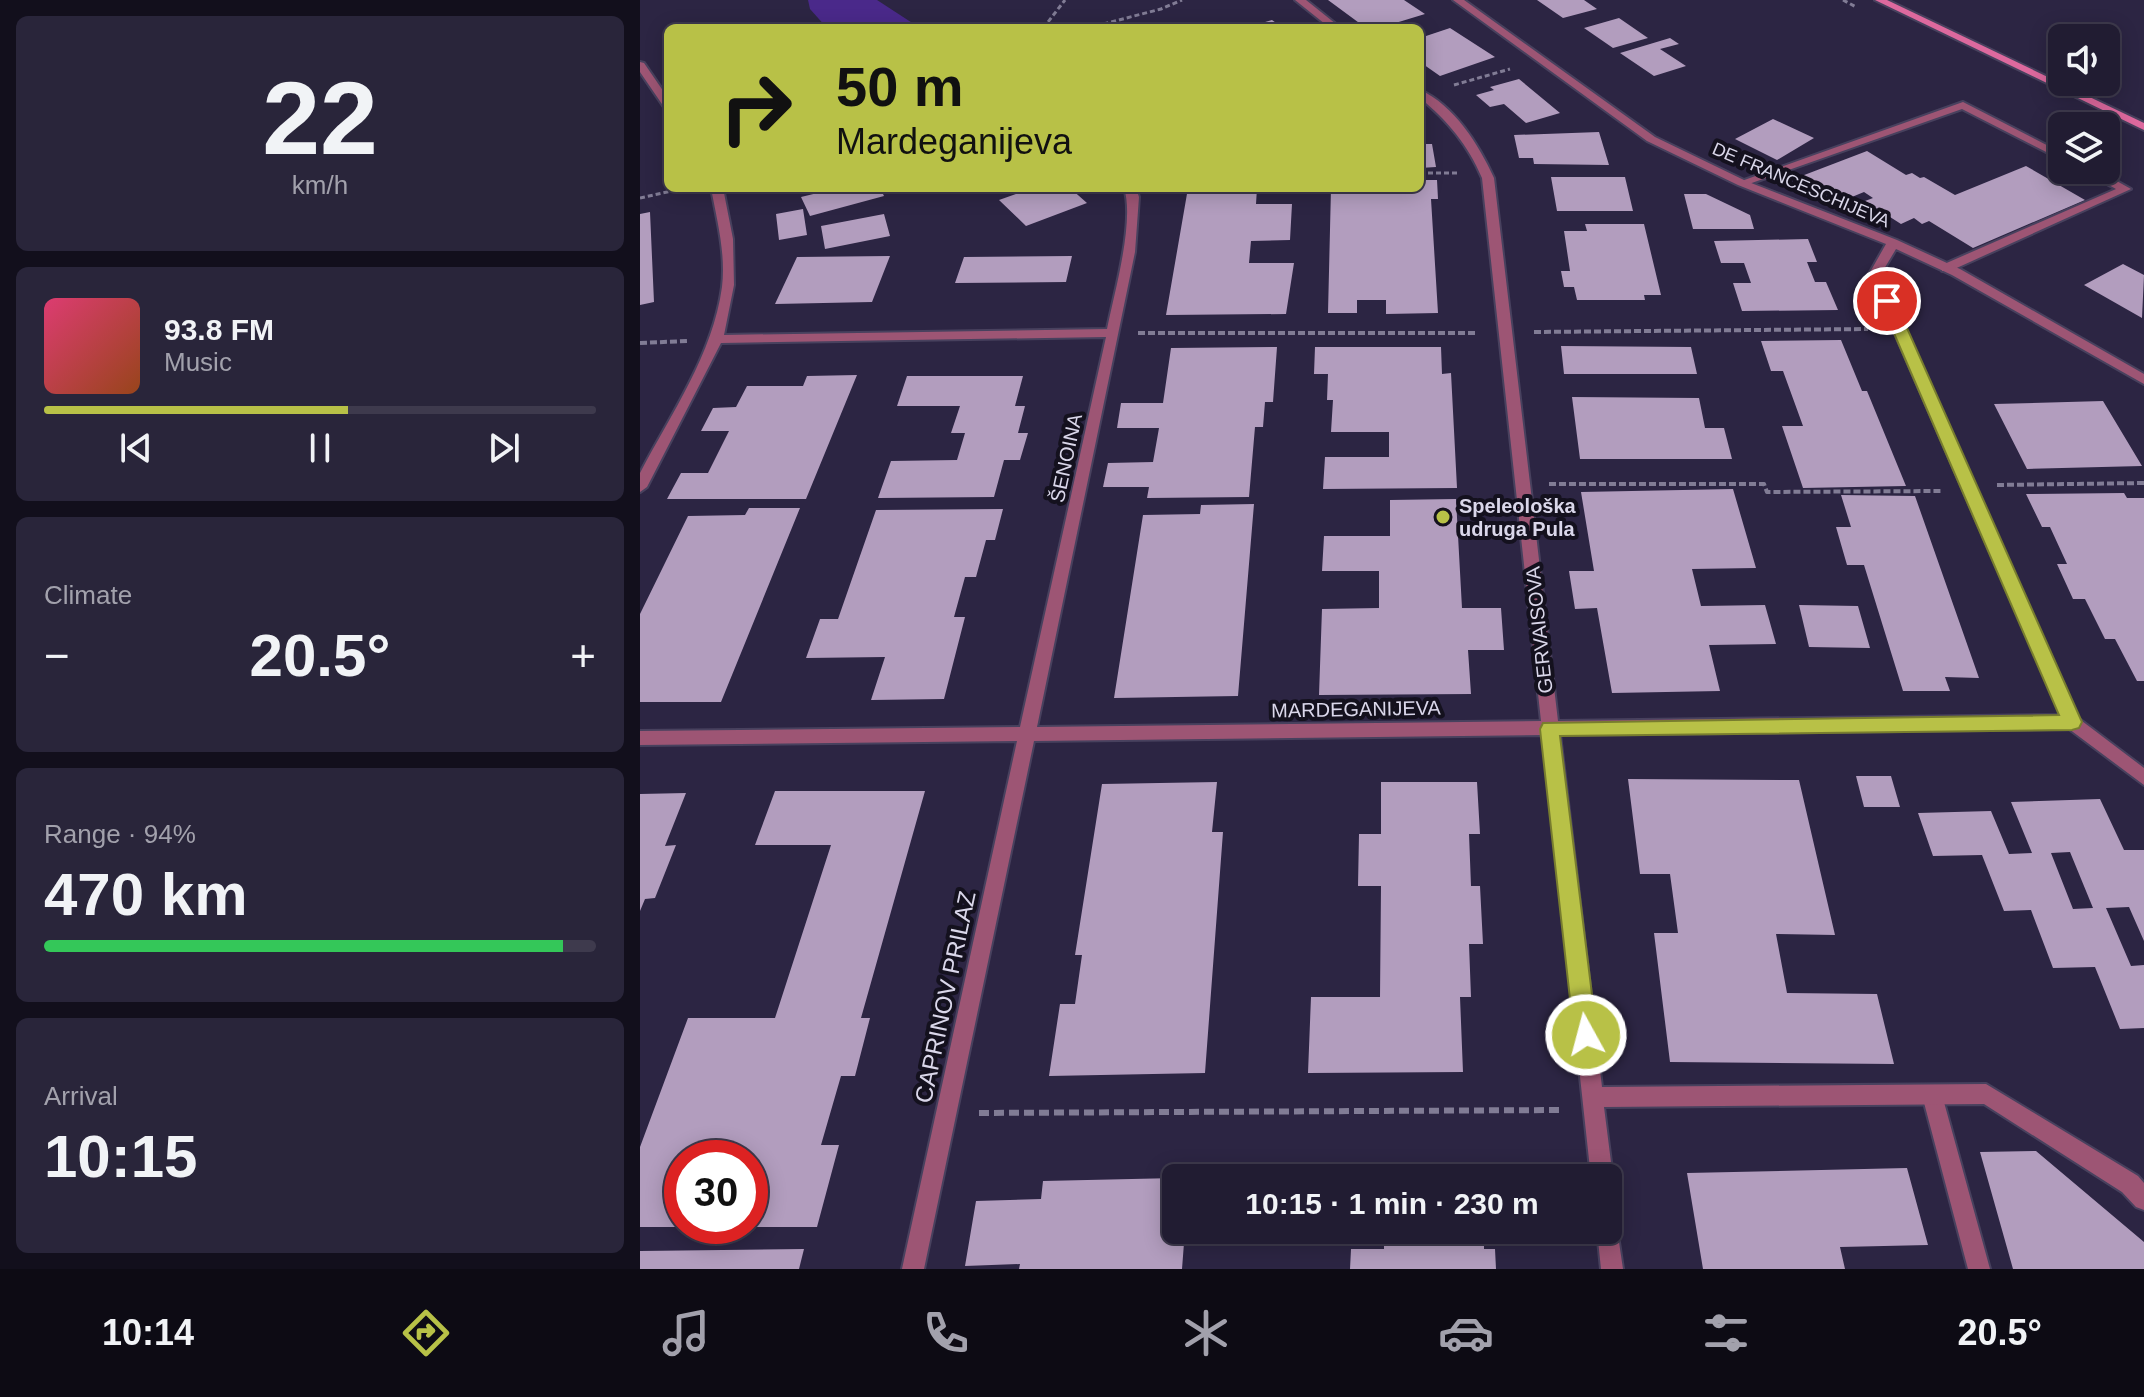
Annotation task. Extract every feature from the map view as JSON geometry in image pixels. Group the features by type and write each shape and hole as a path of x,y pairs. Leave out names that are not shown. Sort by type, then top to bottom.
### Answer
{"main road":[{"path":"1880,0 2144,127"}],"street":[{"path":"1300,0 1331,24"},
{"name":"DE FRANCESCHIJEVA","path":"1458,0 1651,139 1742,183 1893,243 1998,293 2144,380"},
{"path":"640,65 664,99"},
{"name":"GERVAISOVA","path":"1424,96 1442,110 1471,142 1478,151 1488,178 1601,1164"},
{"path":"1742,183 1963,105 2048,150"},
{"path":"1946,268 2125,189 2115,184"},
{"path":"640,487 717,339 728,285 727,239 718,192"},
{"name":"ŠENOINA","path":"1028,735 1129,252 1131,192"},
{"path":"1893,243 1875,274 2072,722 2144,778"},
{"path":"717,339 1113,333"},
{"name":"MARDEGANIJEVA","path":"640,738 2072,722"},
{"name":"CAPRINOV PRILAZ","path":"913,1269 1028,735"},
{"path":"1594,1103 1986,1094 2130,1184 2144,1199"},
{"path":"1932,1095 1979,1269"},
{"path":"1609,1244 1612,1269"}],"path":[{"path":"1050,24 1048,22 1065,0"},
{"path":"1103,24 1161,9 1182,0"},
{"path":"1424,93 1541,59"},
{"path":"640,198 667,192"},
{"path":"1712,329 1899,329"},
{"path":"1113,333 1305,332"},
{"path":"640,343 717,339"},
{"path":"1522,484 1764,484 1767,492 2144,483"},
{"path":"946,1113 1594,1103"}],"shaded area":[{"path":"808,0 877,0 914,24 823,24 810,9"}],"building":[{"path":"1328,0 1404,0 1425,14 1392,24 1361,24"},
{"path":"1537,0 1584,0 1597,9 1563,18"},
{"path":"1619,18 1648,38 1613,48 1584,28"},
{"path":"1450,28 1495,57 1440,76 1424,65 1424,37"},
{"path":"1670,38 1679,44 1660,49 1686,66 1654,76 1620,53"},
{"path":"1519,79 1560,113 1526,123 1504,104 1490,107 1476,95 1494,90 1490,87"},
{"path":"1773,119 1814,138 1777,160 1735,139"},
{"path":"1599,132 1609,165 1534,164 1533,158 1519,158 1514,135"},
{"path":"1424,144 1432,144 1436,167 1424,168"},
{"path":"1867,151 1906,175 1912,173 1924,177 1955,195 2026,166 2048,179 2048,184 2057,184 2085,200 1973,248 1929,221 1922,224 1914,218 1901,224 1865,201 1873,198 1864,192 1847,199 1828,186 1819,189 1799,177"},
{"path":"1551,177 1625,177 1633,211 1557,211"},
{"path":"1424,180 1437,180 1438,199 1431,199 1438,313 1386,314 1386,300 1357,300 1357,313 1328,313 1331,192 1424,192"},
{"path":"822,192 882,192 884,196 810,216 801,197"},
{"path":"1022,192 1075,192 1087,203 1026,226 999,200"},
{"path":"1187,192 1257,192 1256,204 1292,204 1290,240 1251,241 1249,263 1294,263 1286,314 1166,315"},
{"path":"1684,194 1706,194 1750,215 1754,229 1693,229"},
{"path":"803,209 807,235 779,240 776,214"},
{"path":"650,212 654,302 640,305 640,214"},
{"path":"884,214 890,236 825,249 821,226"},
{"path":"1585,224 1644,224 1661,295 1644,295 1645,300 1577,300 1574,287 1564,287 1561,271 1570,271 1564,231 1587,231"},
{"path":"1808,239 1817,262 1807,262 1815,282 1826,282 1838,310 1742,311 1733,283 1751,283 1744,263 1721,263 1714,241"},
{"path":"890,256 872,302 775,304 797,257"},
{"path":"1072,256 1066,282 955,283 964,257"},
{"path":"2123,264 2144,275 2142,318 2084,285"},
{"path":"1841,340 1862,391 1867,391 1906,486 1803,488 1782,426 1803,426 1783,371 1771,371 1761,341"},
{"path":"1561,346 1691,347 1697,374 1564,374"},
{"path":"1277,347 1273,402 1265,402 1263,427 1255,427 1249,497 1147,498 1149,487 1103,487 1108,463 1153,462 1159,428 1117,428 1121,403 1163,403 1171,348"},
{"path":"1315,347 1441,347 1442,374 1451,373 1457,488 1323,489 1325,457 1389,457 1389,432 1331,432 1333,400 1327,400 1328,374 1314,374"},
{"path":"857,375 806,499 667,499 681,473 708,473 729,431 701,431 713,408 736,407 747,386 803,386 807,376"},
{"path":"907,376 1023,376 1015,406 1025,406 1018,433 1028,433 1020,460 1004,460 994,497 878,498 891,461 957,460 965,433 951,433 960,406 897,406"},
{"path":"1572,397 1699,398 1705,428 1724,428 1732,459 1580,459"},
{"path":"2103,401 2142,466 2027,469 1994,404"},
{"path":"1733,489 1756,568 1692,569 1701,606 1765,605 1776,644 1709,645 1720,691 1612,693 1597,608 1575,609 1569,571 1594,571 1581,492"},
{"path":"2124,493 2127,498 2144,498 2144,681 2137,681 2115,639 2105,639 2085,599 2073,599 2057,564 2067,564 2050,527 2042,527 2026,494"},
{"path":"1841,495 1915,496 1979,678 1945,677 1950,691 1903,691 1864,565 1847,565 1836,527 1851,527"},
{"path":"1456,499 1462,608 1501,608 1504,650 1468,650 1471,694 1319,695 1322,609 1379,608 1379,571 1322,571 1324,536 1390,536 1390,500"},
{"path":"1254,504 1238,696 1114,698 1143,515 1200,514 1201,505"},
{"path":"749,508 800,508 721,702 640,702 640,614 688,516 745,515"},
{"path":"1003,509 995,540 986,540 976,577 965,577 954,617 965,617 944,699 871,700 885,657 806,658 820,619 838,619 876,510"},
{"path":"1799,605 1858,606 1870,648 1809,647"},
{"path":"1856,776 1891,776 1900,807 1864,807"},
{"path":"1628,779 1799,780 1835,935 1776,934 1787,993 1877,994 1894,1064 1670,1062 1654,933 1678,933 1670,874 1640,874"},
{"path":"1217,782 1212,832 1223,832 1205,1073 1049,1076 1060,1004 1075,1004 1082,955 1075,955 1102,784"},
{"path":"1381,782 1477,782 1480,834 1469,834 1471,886 1480,886 1483,944 1469,944 1471,997 1460,997 1463,1072 1308,1073 1311,997 1380,997 1381,886 1358,886 1359,834 1381,834"},
{"path":"775,791 925,791 861,1018 870,1018 855,1076 841,1076 821,1145 839,1145 817,1227 768,1227 768,1140 664,1140 664,1227 640,1227 640,1147 688,1018 775,1018 831,845 755,845"},
{"path":"686,793 665,846 676,845 655,898 645,899 640,911 640,794"},
{"path":"2100,799 2124,850 2144,850 2144,941 2129,907 2106,908 2131,966 2144,965 2144,1028 2120,1029 2095,967 2053,968 2031,910 2004,911 1982,855 1933,856 1918,813 1991,811 2009,854 2032,853 2011,802","holes":["2070,852 2093,908 2073,909 2051,853"]},
{"path":"2036,1151 2144,1242 2144,1269 2013,1269 1980,1152"},
{"path":"1907,1168 1928,1245 1840,1247 1845,1269 1703,1269 1687,1173"},
{"path":"1162,1178 1162,1244 1184,1244 1182,1269 1019,1269 1020,1264 965,1266 976,1201 1041,1199 1043,1181"},
{"path":"1384,1244 1484,1244 1484,1249 1495,1249 1496,1269 1350,1269 1351,1249 1384,1249"},
{"path":"804,1249 799,1269 640,1269 640,1251"}],"place":[{"name":"Speleološka udruga Pula","path":"1443,517"}],"route":[{"path":"1586,1035 1550,729 2072,722 1887,301"}]}
